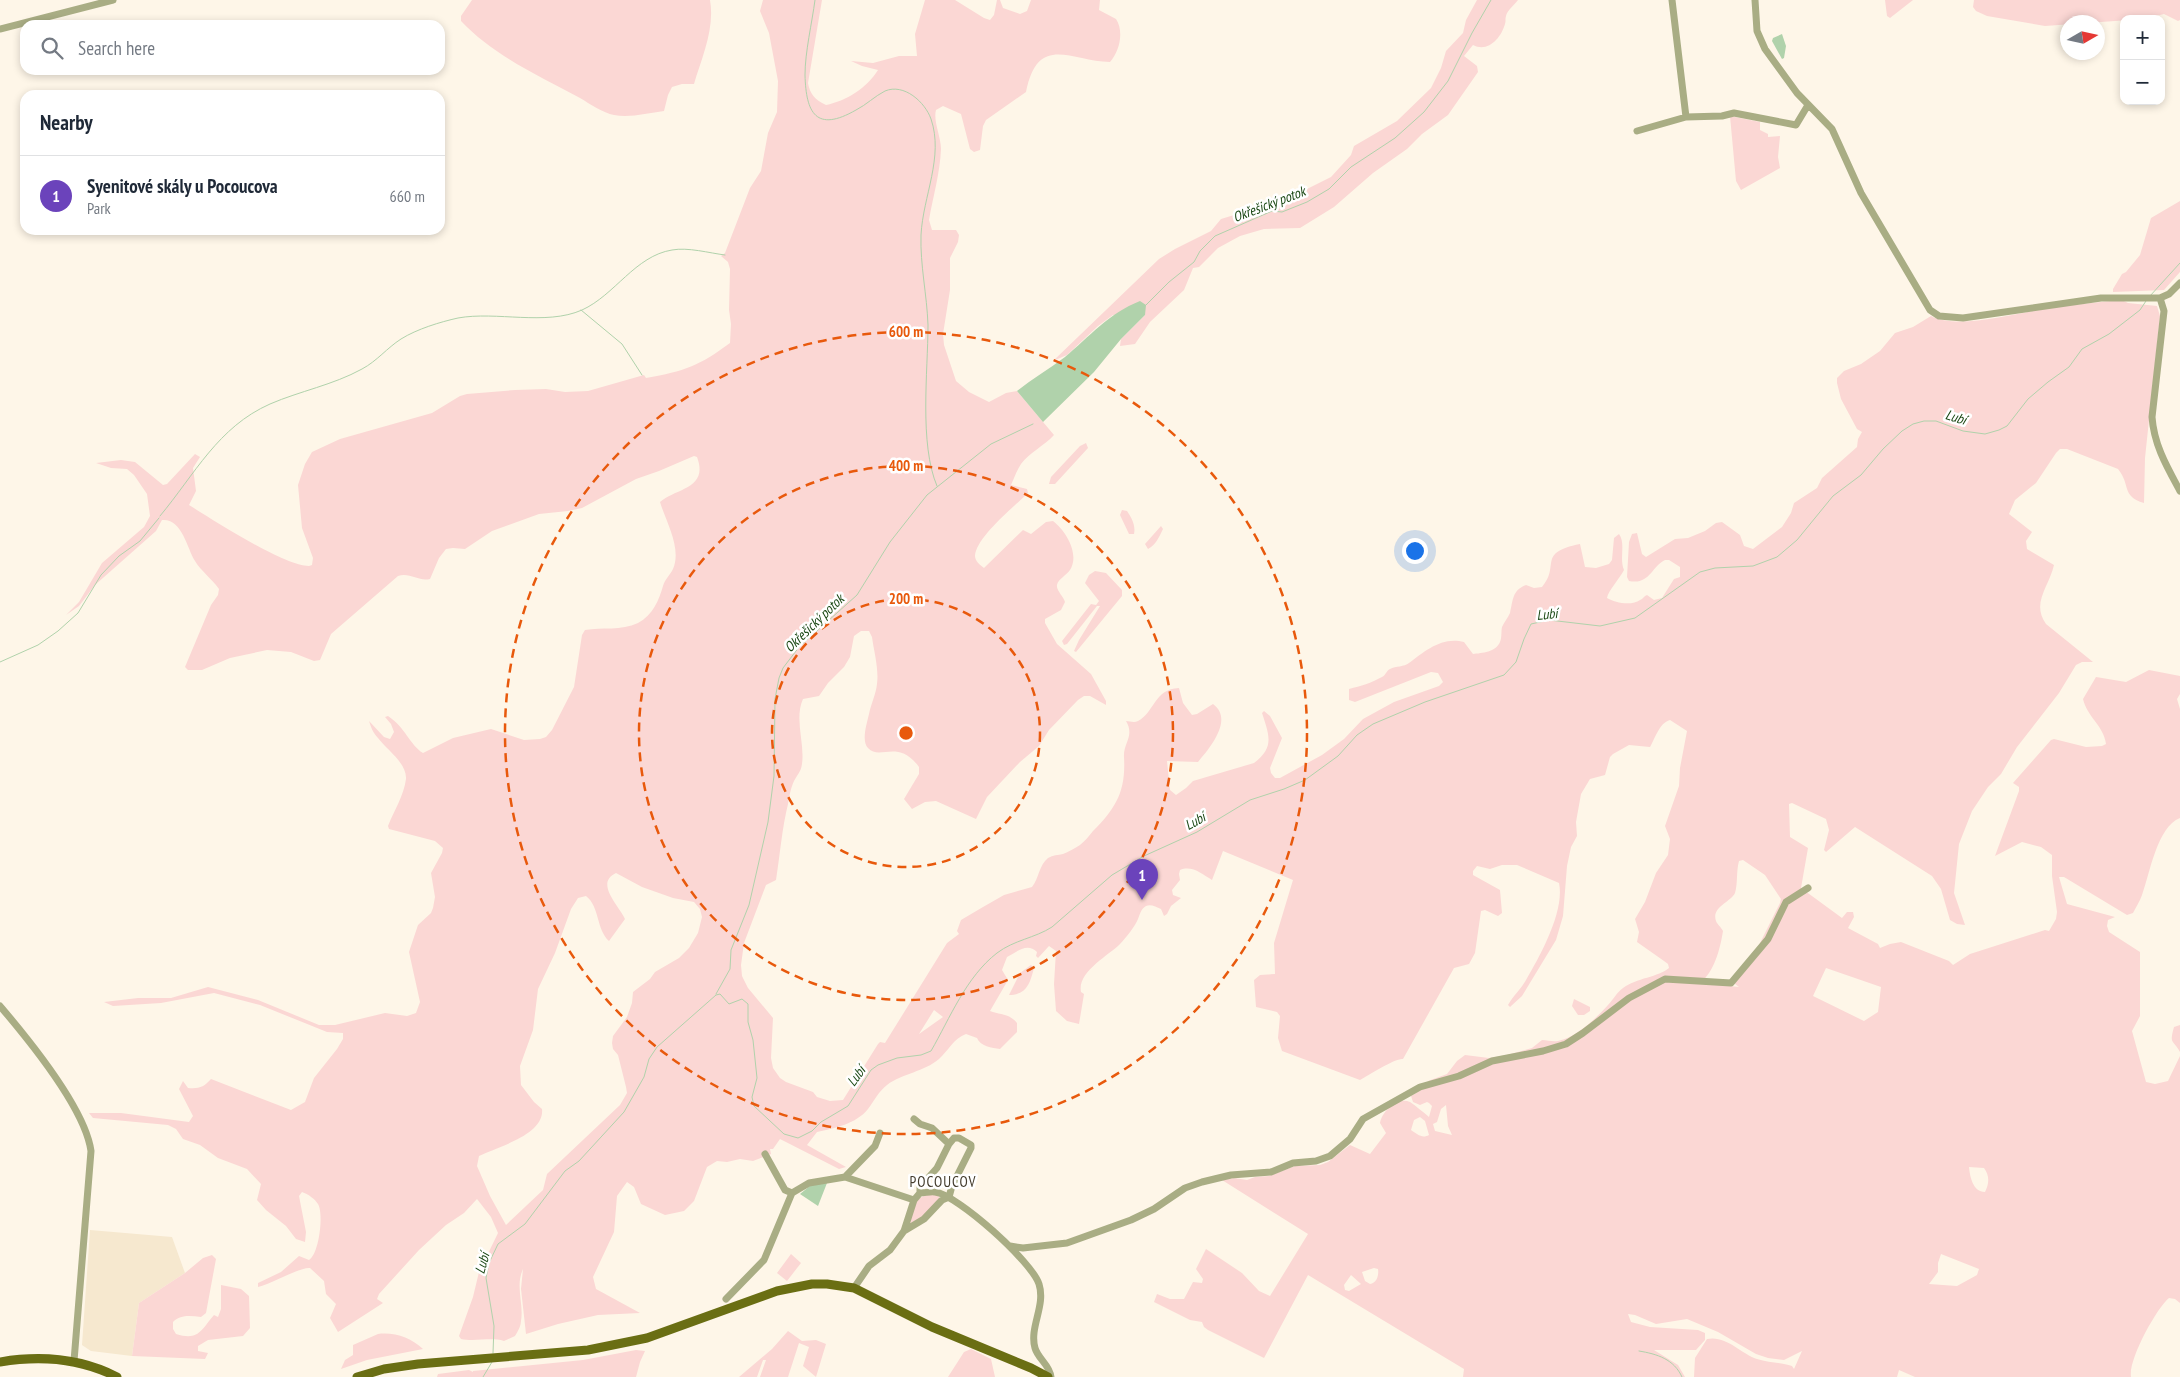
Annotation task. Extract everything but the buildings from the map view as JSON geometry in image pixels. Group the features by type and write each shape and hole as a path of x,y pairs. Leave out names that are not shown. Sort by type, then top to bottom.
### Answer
{"main road":[{"path":"357,1377 400,1366 588,1350 635,1341 721,1313 786,1288 827,1284 854,1288 932,1327 1050,1377"},
{"path":"0,1362 38,1358 74,1362 117,1377"}],"street":[{"path":"35,20 113,0"},
{"path":"1672,0 1686,117"},
{"path":"1755,0 1757,31 1765,48 1808,105 1823,117 1832,129 1861,193 1930,310 1939,316 1963,318 2072,301 2136,297 2157,298 2169,294 2180,283"},
{"path":"0,29 20,24"},
{"path":"1637,131 1686,117 1722,116 1734,113 1796,125 1808,105"},
{"path":"2157,298 2164,311 2152,417 2153,431 2156,445 2180,491"},
{"path":"1010,1246 1031,1248 1067,1244 1131,1220 1154,1209 1185,1188 1202,1182 1232,1175 1271,1172 1293,1163 1316,1161 1330,1156 1350,1139 1363,1120 1420,1087 1459,1076 1492,1061 1544,1051 1566,1044 1629,998 1665,979 1731,983 1768,939 1786,902 1808,888"},
{"path":"0,1006 64,1089 89,1137 91,1151 74,1362"},
{"path":"914,1119 920,1124 932,1128 949,1144"},
{"path":"845,1177 875,1146 880,1132"},
{"path":"854,1288 868,1266 890,1250 904,1231 914,1200 920,1193 920,1187 937,1168 949,1144 954,1138 959,1138 971,1145 948,1197 942,1200 924,1219 904,1231"},
{"path":"765,1154 785,1190 792,1194"},
{"path":"726,1299 764,1260 792,1194 816,1181 845,1177 914,1200"},
{"path":"920,1193 935,1192 948,1197 1010,1246 1035,1276 1042,1298 1034,1345 1036,1354 1050,1371 1050,1377"}],"shaded area":[{"path":"472,0 710,0 711,22 707,43 694,84 682,84 672,87 664,111 620,116 597,108 517,64 487,44 461,21 461,16"},
{"path":"763,0 822,0 808,83 814,96 826,105 855,93 878,70 851,61 873,63 899,56 917,56 915,34 925,0 955,0 990,20 994,15 997,0 1000,0 1003,8 1020,14 1027,11 1031,0 1100,0 1099,10 1116,19 1120,29 1120,41 1110,62 1058,54 1047,56 1039,62 1031,74 1026,92 986,120 983,126 980,150 974,152 970,149 961,114 943,106 936,110 935,114 941,149 938,176 929,220 932,230 956,230 959,235 958,242 950,258 950,290 943,334 944,345 956,381 969,392 989,402 1006,393 1017,391 1054,435 1021,464 1011,485 1027,489 1028,493 982,540 977,548 976,560 984,568 1023,530 1031,534 1046,522 1053,521 1058,525 1070,543 1073,564 1057,585 1065,602 1061,610 1045,619 1045,623 1057,644 1091,674 1106,701 1106,705 1090,696 1084,696 1078,700 1049,730 1039,746 1020,762 987,797 976,819 936,801 925,802 912,809 904,799 919,774 919,767 911,758 904,754 890,751 873,751 866,745 866,727 876,692 877,678 877,666 872,637 869,631 861,631 854,636 850,657 844,667 828,683 819,696 803,699 799,715 802,764 793,783 790,795 776,880 766,885 744,943 741,965 742,976 748,988 773,1018 771,1058 773,1068 780,1078 786,1082 813,1092 817,1097 830,1101 843,1100 878,1044 880,1042 885,1043 947,943 959,934 957,931 961,920 1004,895 1032,887 1048,858 1063,854 1080,845 1108,815 1118,798 1123,780 1124,752 1129,735 1126,721 1136,722 1144,717 1164,692 1179,688 1183,703 1192,715 1213,704 1219,710 1221,717 1221,725 1214,741 1198,762 1167,761 1170,790 1176,795 1193,781 1254,763 1261,757 1268,746 1267,728 1262,713 1264,711 1270,716 1282,738 1270,768 1275,778 1280,778 1322,755 1344,739 1363,719 1394,702 1439,686 1443,682 1438,673 1431,672 1355,702 1349,700 1349,689 1378,679 1390,669 1407,664 1434,646 1448,641 1464,642 1473,654 1495,648 1501,640 1502,627 1510,613 1516,593 1521,587 1526,585 1534,588 1542,587 1550,572 1554,556 1558,551 1580,544 1585,567 1596,568 1609,564 1612,560 1614,538 1619,534 1622,542 1624,570 1607,598 1628,603 1637,602 1647,595 1654,600 1662,598 1674,579 1680,577 1680,567 1669,560 1665,560 1646,578 1636,582 1629,581 1627,577 1629,542 1632,534 1637,533 1642,554 1646,557 1675,539 1688,538 1705,531 1716,523 1722,522 1740,535 1744,546 1753,549 1782,527 1791,513 1794,503 1817,488 1822,478 1857,447 1858,439 1862,432 1857,429 1841,399 1837,378 1844,371 1861,364 1880,351 1895,333 1913,327 1931,316 1943,320 1974,321 2056,307 2122,300 2128,303 2157,306 2160,316 2145,458 2144,503 2132,497 2118,469 2067,449 2060,449 2036,483 2015,500 2009,514 2032,532 2026,541 2027,549 2054,565 2042,595 2040,609 2046,624 2093,662 2082,662 2076,665 2059,693 2017,747 2001,774 1988,787 1972,811 1959,844 1954,893 1965,925 1957,924 1950,920 1941,889 1932,876 1855,827 1826,852 1824,850 1829,830 1826,819 1792,803 1789,804 1790,837 1808,848 1801,888 1842,918 1847,912 1853,912 1854,917 1848,928 1878,944 1880,948 1901,942 1949,961 1953,965 1970,954 2045,930 2049,931 2056,919 2052,855 2041,847 2022,842 1995,856 2019,791 2019,787 2013,783 2051,740 2054,739 2086,747 2106,744 2102,732 2088,711 2083,699 2096,677 2126,682 2149,670 2180,676 2180,694 2177,699 2180,709 2180,818 2165,831 2160,841 2151,863 2142,895 2133,913 2127,915 2064,877 2059,877 2067,904 2115,917 2108,920 2109,932 2140,952 2140,1016 2132,1031 2146,1082 2155,1084 2168,1081 2180,1056 2180,1303 2175,1299 2169,1298 2150,1323 2138,1347 2131,1369 2131,1377 1915,1377 1899,1370 1897,1377 1694,1377 1695,1358 1707,1339 1714,1338 1727,1342 1757,1359 1792,1366 1794,1369 1802,1351 1784,1360 1768,1358 1756,1354 1718,1332 1687,1319 1656,1324 1628,1314 1631,1322 1650,1327 1698,1330 1705,1333 1705,1340 1696,1350 1654,1350 1678,1365 1685,1377 1463,1377 1464,1369 1308,1275 1264,1358 1208,1330 1202,1322 1190,1320 1154,1302 1157,1294 1170,1299 1184,1299 1193,1282 1202,1283 1203,1279 1196,1269 1206,1249 1242,1273 1259,1291 1270,1296 1308,1234 1222,1180 1234,1178 1247,1180 1255,1177 1269,1176 1295,1166 1320,1165 1328,1162 1350,1145 1370,1154 1386,1133 1380,1123 1387,1110 1396,1103 1405,1101 1410,1102 1429,1117 1432,1106 1427,1102 1420,1105 1413,1102 1411,1096 1423,1089 1428,1081 1447,1074 1457,1061 1465,1055 1489,1058 1532,1048 1542,1040 1556,1041 1565,1039 1579,1032 1623,988 1634,982 1659,974 1669,968 1668,964 1637,942 1639,932 1635,919 1645,902 1656,873 1668,855 1670,839 1665,826 1679,786 1680,768 1687,731 1670,720 1660,728 1650,747 1629,745 1613,754 1610,757 1605,775 1590,779 1581,794 1576,822 1577,836 1571,847 1567,866 1563,916 1556,940 1522,996 1510,1007 1508,1005 1526,980 1550,933 1558,907 1559,883 1517,865 1502,865 1490,869 1477,866 1473,871 1473,875 1500,890 1502,913 1498,916 1485,910 1481,911 1475,953 1469,964 1454,968 1403,1059 1388,1064 1360,1080 1282,1051 1278,1038 1280,1016 1277,1012 1256,1007 1254,980 1260,975 1275,974 1274,943 1293,880 1223,851 1212,880 1193,869 1180,870 1180,880 1172,890 1173,895 1181,898 1171,906 1167,914 1164,916 1161,909 1154,906 1148,905 1144,907 1135,925 1122,942 1088,971 1081,985 1081,992 1084,994 1079,1024 1067,1021 1056,1011 1054,984 1056,951 1049,946 1038,958 1036,956 1037,952 1026,948 1007,957 1002,970 1008,980 990,1011 1008,1016 1014,1020 1017,1023 1017,1032 1000,1049 987,1046 977,1038 966,1034 962,1036 933,1063 887,1085 868,1109 851,1122 817,1132 807,1145 846,1167 839,1169 780,1139 773,1149 770,1149 771,1154 753,1161 740,1159 727,1162 717,1161 707,1167 694,1201 684,1211 665,1215 641,1204 634,1187 627,1182 617,1196 614,1232 593,1277 596,1289 640,1313 598,1315 558,1324 526,1334 521,1289 523,1269 520,1282 522,1315 521,1323 515,1336 504,1341 494,1339 461,1339 459,1336 473,1297 479,1272 498,1233 491,1217 477,1199 464,1213 446,1225 419,1250 379,1294 377,1299 383,1303 338,1332 330,1318 336,1304 326,1294 324,1281 310,1268 299,1270 258,1287 258,1283 281,1272 299,1256 309,1260 313,1256 320,1234 321,1216 320,1209 315,1200 302,1192 299,1196 306,1232 305,1242 296,1239 286,1226 257,1200 261,1184 247,1169 218,1158 200,1145 183,1139 176,1129 168,1125 93,1118 89,1113 121,1113 189,1122 193,1116 179,1089 183,1081 188,1088 195,1088 204,1086 211,1079 291,1110 305,1102 314,1078 337,1049 343,1039 343,1033 327,1032 260,1005 214,993 161,1003 113,1006 104,1002 138,998 171,998 208,987 258,1000 319,1025 335,1025 385,1013 407,1016 416,1013 420,1002 409,952 418,925 431,913 433,908 435,897 431,873 443,848 435,841 389,829 388,826 403,791 406,779 405,773 400,762 375,734 369,721 384,737 390,739 394,732 391,724 385,717 388,716 399,725 418,750 423,753 453,738 491,729 524,740 546,737 552,730 574,687 582,635 585,630 618,628 632,625 643,620 655,607 665,581 673,569 676,552 660,502 695,482 699,476 700,468 697,457 694,456 636,479 582,508 539,514 492,531 465,549 446,549 439,558 430,579 426,580 407,575 398,576 331,634 320,660 314,661 291,652 267,650 230,658 202,670 188,670 185,667 219,589 195,561 179,529 169,521 162,520 156,531 95,585 79,606 66,615 79,602 102,563 144,527 150,516 147,494 134,475 127,469 111,468 96,463 121,460 135,462 163,485 167,484 195,454 200,457 193,468 196,491 189,505 266,551 283,559 309,566 312,565 313,558 302,528 298,485 305,464 312,452 340,439 432,413 460,396 467,394 546,389 565,392 588,391 644,375 646,378 682,370 719,351 730,343 731,324 729,310 730,269 728,262 721,256 725,253 750,188 761,171 768,133 777,112 778,81 769,33 760,11","holes":["1743,860 1765,875 1781,899 1780,903 1759,945 1730,980 1739,987 1700,983 1713,967 1718,953 1723,931 1715,916 1719,908 1735,893 1739,861","616,873 642,887 673,898 694,902 700,909 702,917 698,933 689,948 679,958 655,972 650,979 633,992 632,1003 627,1017 613,1036 613,1049 618,1055 627,1093 620,1105 547,1174 543,1190 506,1225 490,1196 477,1166 479,1156 528,1133 541,1118 542,1109 521,1085 520,1066 533,1030 538,989 555,953 571,909 578,898 586,896 594,906 602,930 609,941 625,919 608,889 607,883 610,877","1826,968 1881,987 1878,1012 1864,1021 1813,996","934,1010 943,1017 919,1034","1446,1105 1448,1126 1452,1135 1435,1131 1433,1124 1437,1122 1441,1109","1420,1117 1425,1121 1429,1135 1422,1136 1411,1130 1414,1120","1969,1167 1984,1168 1988,1180 1985,1192 1975,1187","1941,1254 1979,1269 1977,1275 1957,1286 1929,1284 1938,1272","1374,1268 1378,1269 1377,1278 1370,1284 1365,1281 1362,1272","1351,1275 1361,1284 1349,1291 1345,1290 1344,1285"]},
{"path":"1477,0 1518,0 1509,10 1503,29 1497,39 1489,46 1479,47 1473,45 1464,56 1477,66 1478,72 1448,115 1422,134 1407,149 1373,173 1334,207 1300,228 1264,229 1240,236 1218,248 1199,267 1193,268 1184,290 1150,322 1135,344 1120,346 1121,339 1145,315 1113,315 1098,326 1067,355 1053,361 1159,259 1211,231 1221,219 1287,199 1331,177 1351,155 1354,146 1397,121 1431,88 1441,68 1446,51 1463,33 1466,20"},
{"path":"1885,0 1913,0 1890,18 1887,16"},
{"path":"1974,0 2180,0 2180,20 2178,21 2164,14 2120,15 2120,21 2105,22 2105,15 2060,15 2060,25 2045,26 1987,16 1976,11 1973,7"},
{"path":"1782,34 1786,46 1784,58 1782,59 1772,41 1773,38"},
{"path":"1730,116 1760,122 1760,130 1768,134 1768,137 1780,136 1778,157 1780,168 1741,190 1736,181"},
{"path":"2180,201 2180,272 2164,290 2113,292 2122,274 2126,272 2140,255 2151,218"},
{"path":"1140,301 1146,305 1145,315 1121,339 1094,372 1043,422 1017,391 1065,357 1109,319"},
{"path":"1086,443 1088,448 1055,484 1049,484 1051,477 1080,446"},
{"path":"1122,510 1127,511 1132,519 1134,534 1129,534 1120,515"},
{"path":"1161,526 1163,529 1159,538 1148,549 1145,544"},
{"path":"1095,571 1106,573 1122,590 1122,596 1076,652 1074,651 1079,640 1100,606 1097,606 1067,644 1064,645 1062,641 1091,604 1096,605 1099,601 1085,583 1089,575"},
{"path":"1031,965 1034,968 1027,987 1020,993 1009,995 1020,973"},
{"path":"1574,999 1590,1007 1590,1011 1584,1015 1578,1015 1572,1006"},
{"path":"2180,1025 2180,1052 2172,1037 2174,1027"},
{"path":"827,1183 818,1206 800,1194 811,1185"},
{"path":"930,1194 939,1195 939,1199 923,1219 909,1226 912,1210 916,1202"},
{"path":"90,1230 172,1237 185,1273 139,1303 132,1356 91,1351 82,1345"},
{"path":"791,1254 801,1263 787,1281 777,1273"},
{"path":"212,1255 216,1259 206,1313 201,1317 186,1316 176,1319 173,1322 173,1329 176,1334 184,1336 195,1335 199,1333 214,1315 218,1317 221,1309 221,1285 241,1289 249,1296 250,1328 243,1336 208,1340 198,1346 198,1351 208,1353 205,1359 132,1356 139,1303 185,1273 203,1258"},
{"path":"788,1331 802,1341 816,1340 826,1344 816,1377 803,1366 809,1347 799,1343 788,1377 760,1377 766,1360 763,1360 757,1377 739,1377 772,1349"},
{"path":"378,1334 391,1334 402,1337 423,1349 367,1360 341,1369 345,1360 353,1355 353,1345"},
{"path":"971,1349 991,1359 995,1377 948,1377 964,1352"},
{"path":"636,1350 645,1351 636,1377 437,1377 438,1374 583,1360"}],"waterway":[{"path":"815,0 807,47 805,75 808,100 811,109 816,115 823,119 831,120 842,117 860,108 885,91 892,89 906,92 913,96 924,106 931,119 934,133 934,162 923,220 921,246 928,325 926,429 931,469 937,486"},
{"name":"Okřešický potok","path":"1146,305 1169,282 1194,262 1200,251 1215,236 1272,211 1282,212 1307,202 1329,189 1351,167 1395,138 1424,112 1448,81 1491,0"},
{"path":"160,516 209,453 236,425 252,414 281,399 351,375 367,366 401,339 414,332 458,318 473,316 537,318 568,315 594,303 636,268 659,254 685,249 725,255"},
{"name":"Lubí","path":"2150,296 2180,263"},
{"name":"Lubí","path":"493,1353 494,1326 486,1278 489,1263 498,1244 525,1224 565,1171 579,1161 624,1112 644,1077 649,1059 657,1047 716,995 720,994 729,1004 742,999 748,1004 748,1022 753,1040 757,1078 752,1097 754,1106 784,1134 798,1138 812,1131 821,1122 848,1106 871,1070 878,1065 897,1058 921,1055 931,1051 968,986 986,963 1004,949 1052,927 1112,875 1144,856 1197,832 1250,800 1305,780 1338,756 1357,735 1373,724 1425,702 1504,675 1516,662 1531,624 1549,620 1600,626 1635,618 1700,572 1715,568 1753,566 1777,557 1797,540 1833,496 1861,475 1883,449 1902,431 1913,424 1924,421 1936,421 1963,431 1985,434 2007,426 2028,399 2069,367 2082,349 2109,334 2140,310 2146,301"},
{"path":"581,310 622,344 642,375"},
{"name":"Okřešický potok","path":"716,994 730,969 731,950 749,905 768,822 774,776 775,699 783,668 799,647 857,595 890,542 927,495 991,444 1033,424"},
{"path":"0,662 38,645 58,631 78,613 101,575 119,556 140,541 159,518"},
{"path":"1639,1351 1664,1358 1679,1371 1682,1377"},
{"name":"Lubí","path":"483,1377 492,1362"}],"place":[{"name":"Syenitové skály u Pocoucova","path":"1142,900"}],"district":[{"name":"POCOUCOV","path":"943,1182"}]}
